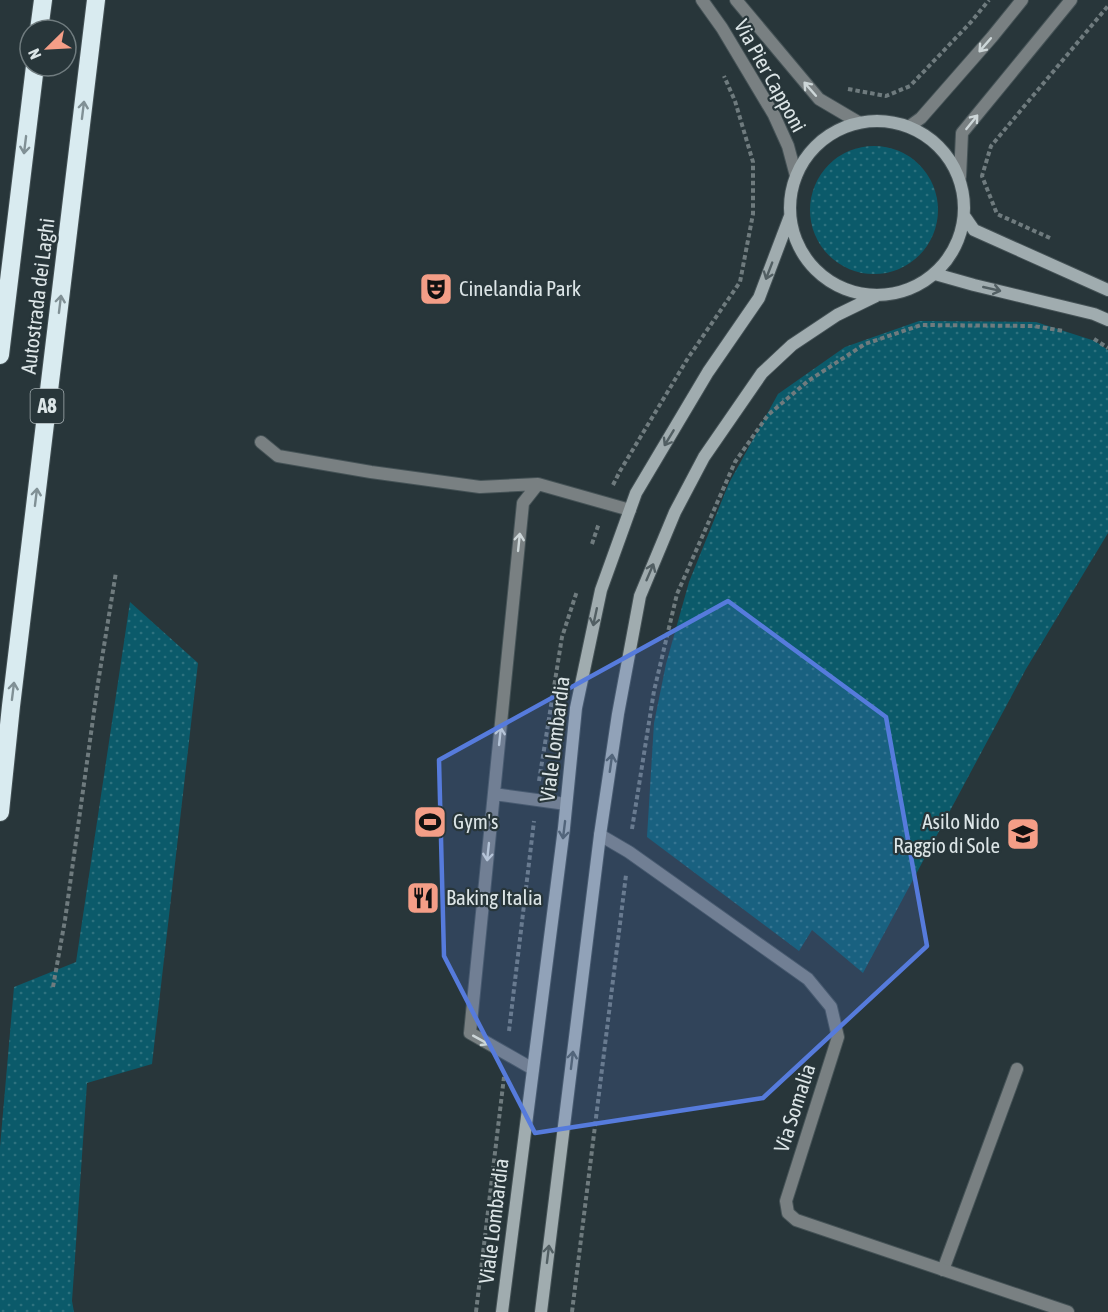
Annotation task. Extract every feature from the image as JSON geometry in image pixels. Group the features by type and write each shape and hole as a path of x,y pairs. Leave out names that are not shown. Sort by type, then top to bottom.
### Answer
{"highway":[{"path":"41,18 43,0"},
{"name":"Autostrada dei Laghi","path":"0,812 96,0"},
{"name":"Autostrada dei Laghi","path":"0,355 34,78"}],"main road":[{"path":"541,1312 600,835 618,714 640,596 680,503 704,457 762,373 792,345 837,315 876,296 908,291 935,274 956,248 965,217 965,196 960,177 948,156 931,138 910,126 884,120 858,122 827,136 803,161 790,195 790,216 799,247 818,272 845,289 876,296"},
{"name":"Viale Lombardia","path":"502,1312 576,708 601,590 636,493 708,372 759,298 790,216"},
{"path":"965,217 974,230 1108,290"},
{"path":"935,274 1094,314 1108,320"}],"street":[{"name":"Via Pier Capponi","path":"702,0 722,28 774,115 788,146 796,176"},
{"name":"Via Pier Capponi","path":"736,0 819,99 858,122"},
{"path":"910,126 921,118 1022,0"},
{"path":"960,177 962,133 1071,0"},
{"path":"261,442 278,456 480,487 538,484 630,510"},
{"path":"533,1069 470,1033 523,503 538,484"},
{"path":"494,794 566,804"},
{"name":"Via Somalia","path":"600,835 629,852 808,980 831,1007 838,1037 786,1201 788,1213 796,1220 1068,1312"},
{"path":"943,1270 1017,1070"}],"path":[{"path":"845,89 886,96 910,86 989,0"},
{"path":"1058,241 998,214 982,176 991,146 1108,6"},
{"path":"572,1312 629,852 654,691 677,594 735,462 768,415 808,381 865,344 921,325 1033,326 1065,331"},
{"path":"1086,335 1108,348"},
{"path":"53,987 65,920 116,572"}],"highlighted area":[{"path":"728,601 886,717 927,946 763,1098 535,1133 444,956 439,760"}],"shaded area":[{"path":"874,146 898,151 919,165 933,186 938,210 933,234 919,255 898,269 874,274 850,269 829,255 815,234 810,210 815,186 829,165 850,151"},
{"path":"919,321 1036,322 1095,341 1108,350 1108,533 1026,669 863,973 812,930 799,951 647,837 654,723 666,664 689,582 729,483 778,394 845,347"},
{"path":"130,602 198,663 152,1064 87,1083 72,1301 74,1312 0,1312 0,1147 14,987 76,962"}],"place":[{"name":"Cinelandia Park","path":"436,289"},
{"name":"Gym's","path":"430,822"},
{"name":"Asilo Nido Raggio di Sole","path":"1023,834"},
{"name":"Baking Italia","path":"423,898"}]}
